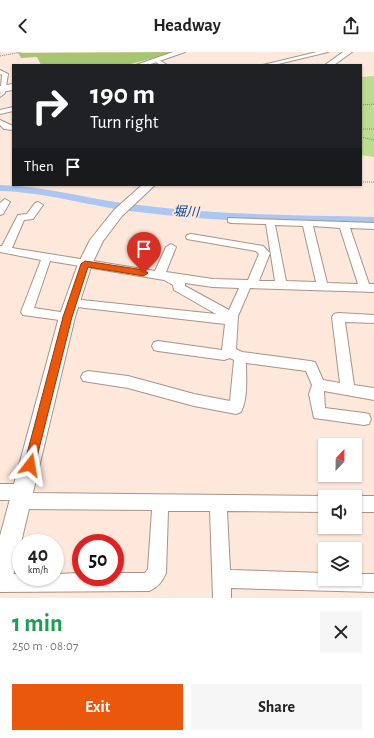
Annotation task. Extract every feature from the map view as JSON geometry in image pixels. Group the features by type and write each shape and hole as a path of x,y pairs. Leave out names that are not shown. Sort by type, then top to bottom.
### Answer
{"main road":[{"path":"143,64 181,52"},
{"path":"330,64 348,52"},
{"path":"1,91 12,87"},
{"path":"0,580 70,310 85,264 97,240 118,213 145,188"}],"street":[{"path":"271,64 325,52"},
{"path":"156,60 162,64"},
{"path":"0,72 5,74 1,91"},
{"path":"0,112 12,109"},
{"path":"0,122 6,127 12,128"},
{"path":"0,212 5,202"},
{"path":"38,205 30,217 21,217 3,249 85,264 213,283 369,288 344,224"},
{"path":"231,220 374,226"},
{"path":"270,222 281,285"},
{"path":"307,223 322,286"},
{"path":"88,377 128,382 194,400 236,408 239,392 234,354 232,318 265,253 259,248 191,237"},
{"path":"163,276 171,247"},
{"path":"47,256 27,312 70,310 232,318"},
{"path":"163,276 180,284 178,287 232,318"},
{"path":"348,390 338,317 374,320"},
{"path":"158,346 182,345 224,354 234,354 310,366 319,384 316,394 319,414 364,419"},
{"path":"319,384 374,394"},
{"path":"0,492 22,497 160,503 218,502 318,504"},
{"path":"218,502 222,598"},
{"path":"0,583 149,582 157,573 160,503"},
{"path":"362,504 374,504"},
{"path":"221,579 374,583"}],"path":[{"path":"0,56 22,52"},
{"path":"362,105 374,104"},
{"path":"362,128 374,129"},
{"path":"362,137 374,140"},
{"path":"362,182 374,182"}],"green space":[{"path":"176,52 131,64 40,64 37,57 21,58 18,53"},
{"path":"374,76 374,157 362,155 362,77"}],"waterway":[{"name":"堀川","path":"0,188 35,190 121,207 167,212 374,221"}],"route":[{"path":"30,465 67,317 85,264 144,273"}]}
